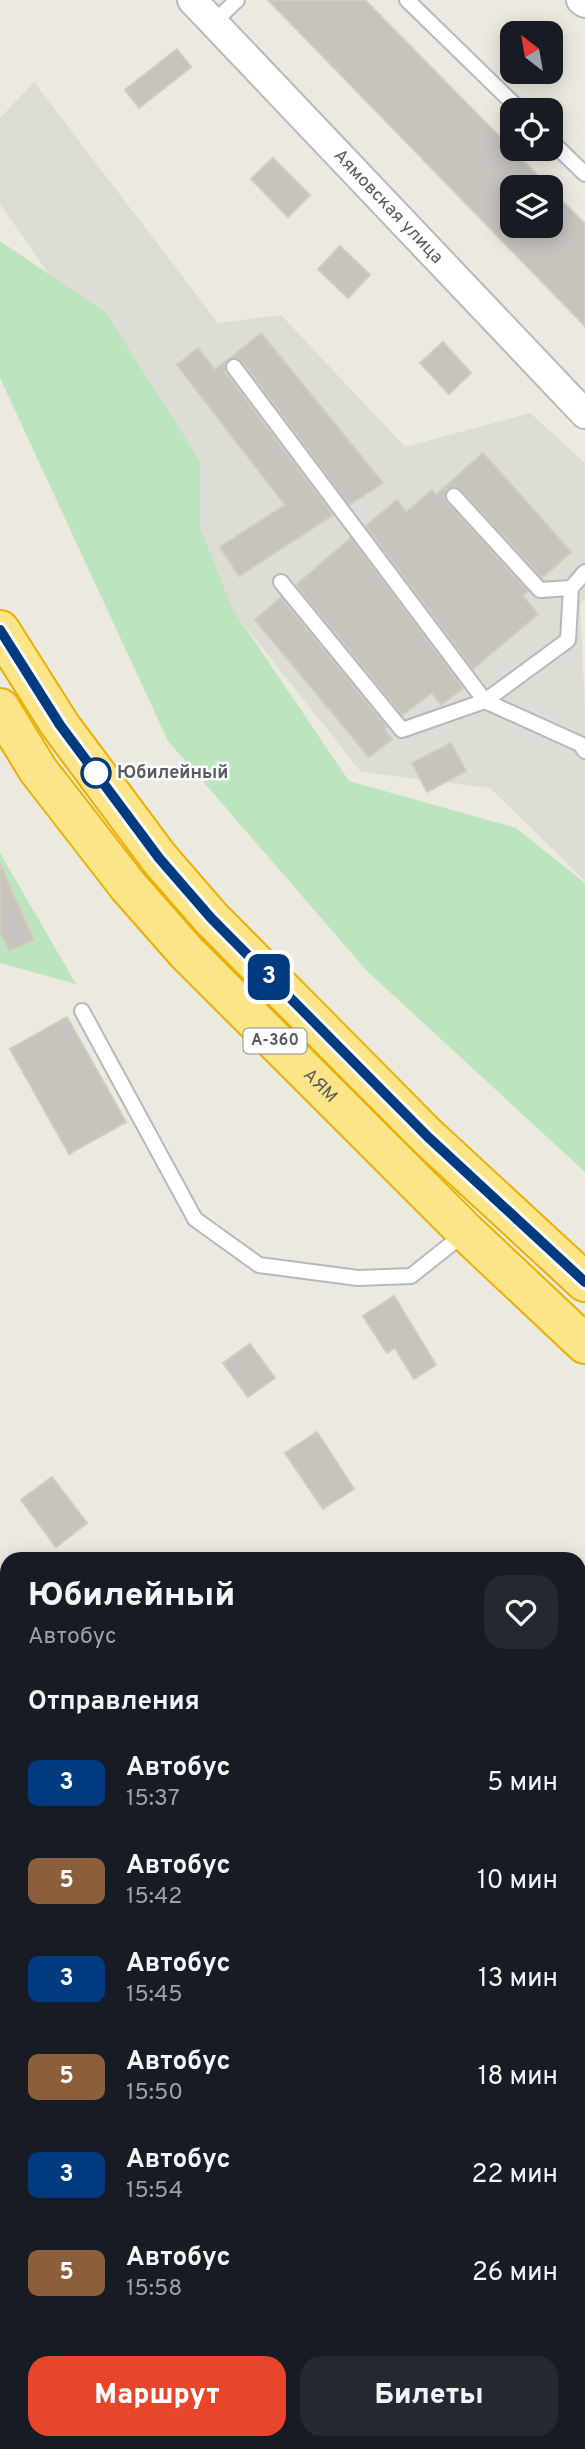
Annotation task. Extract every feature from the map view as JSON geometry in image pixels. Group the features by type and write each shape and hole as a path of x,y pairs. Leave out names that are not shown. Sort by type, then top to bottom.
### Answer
{"highway":[{"name":"А-360","path":"0,630 60,725 159,858 211,918 428,1137 585,1282"},
{"name":"АЯМ","path":"0,708 38,770 128,886 187,954 466,1232 585,1344"}],"street":[{"name":"Аямовская улица","path":"192,0 585,414"}],"lane":[{"path":"213,23 237,0"},
{"path":"407,0 508,98"},
{"path":"563,153 585,174"},
{"path":"234,367 485,701 580,744 585,751"},
{"path":"454,496 540,590 571,588"},
{"path":"281,582 402,730 485,701 568,640 571,588 585,572"},
{"path":"82,1011 195,1219 259,1265 358,1278 411,1276 466,1232"}],"shaded area":[{"path":"34,82 218,323 281,315 405,447 530,413 585,463 585,598 580,604 585,710 585,881 490,788 361,772 204,574 178,460 0,204 0,118"}],"green space":[{"path":"0,241 106,313 200,461 200,528 232,608 349,781 516,828 585,883 585,1172 367,971 168,741 0,378"},
{"path":"0,853 76,984 0,963"}],"building":[{"path":"268,0 365,0 500,137 500,161 523,161 537,175 500,175 500,238 563,238 563,202 585,224 585,326"},
{"path":"177,49 191,67 139,108 125,90"},
{"path":"273,158 310,195 288,217 251,179"},
{"path":"340,246 370,275 348,298 318,269"},
{"path":"261,333 383,483 349,505 242,361 237,358 229,359"},
{"path":"443,342 471,373 449,394 420,363"},
{"path":"198,348 215,370 227,360 224,367 226,373 333,515 239,576 220,547 285,505 177,365"},
{"path":"483,453 571,552 542,578 461,490 453,487 447,489 447,502 528,591 523,596 538,614 473,669 366,526 397,500 406,512 432,490 436,495"},
{"path":"351,538 463,688 441,705 432,693 402,715 296,585"},
{"path":"281,597 387,727 384,729 392,739 369,757 255,620"},
{"path":"451,743 466,771 427,792 412,763"},
{"path":"0,864 34,940 9,951 0,932"},
{"path":"67,1017 126,1122 69,1154 10,1049"},
{"path":"394,1296 436,1365 414,1379 395,1348 387,1353 363,1316"},
{"path":"250,1344 275,1378 248,1397 223,1363"},
{"path":"317,1432 354,1489 323,1509 285,1453"},
{"path":"52,1477 87,1523 56,1547 21,1500"}],"bus line":[{"name":"3","path":"0,630 60,725 159,858 211,918 428,1137 585,1282"}],"place":[{"name":"Юбилейный","path":"96,773"}]}
